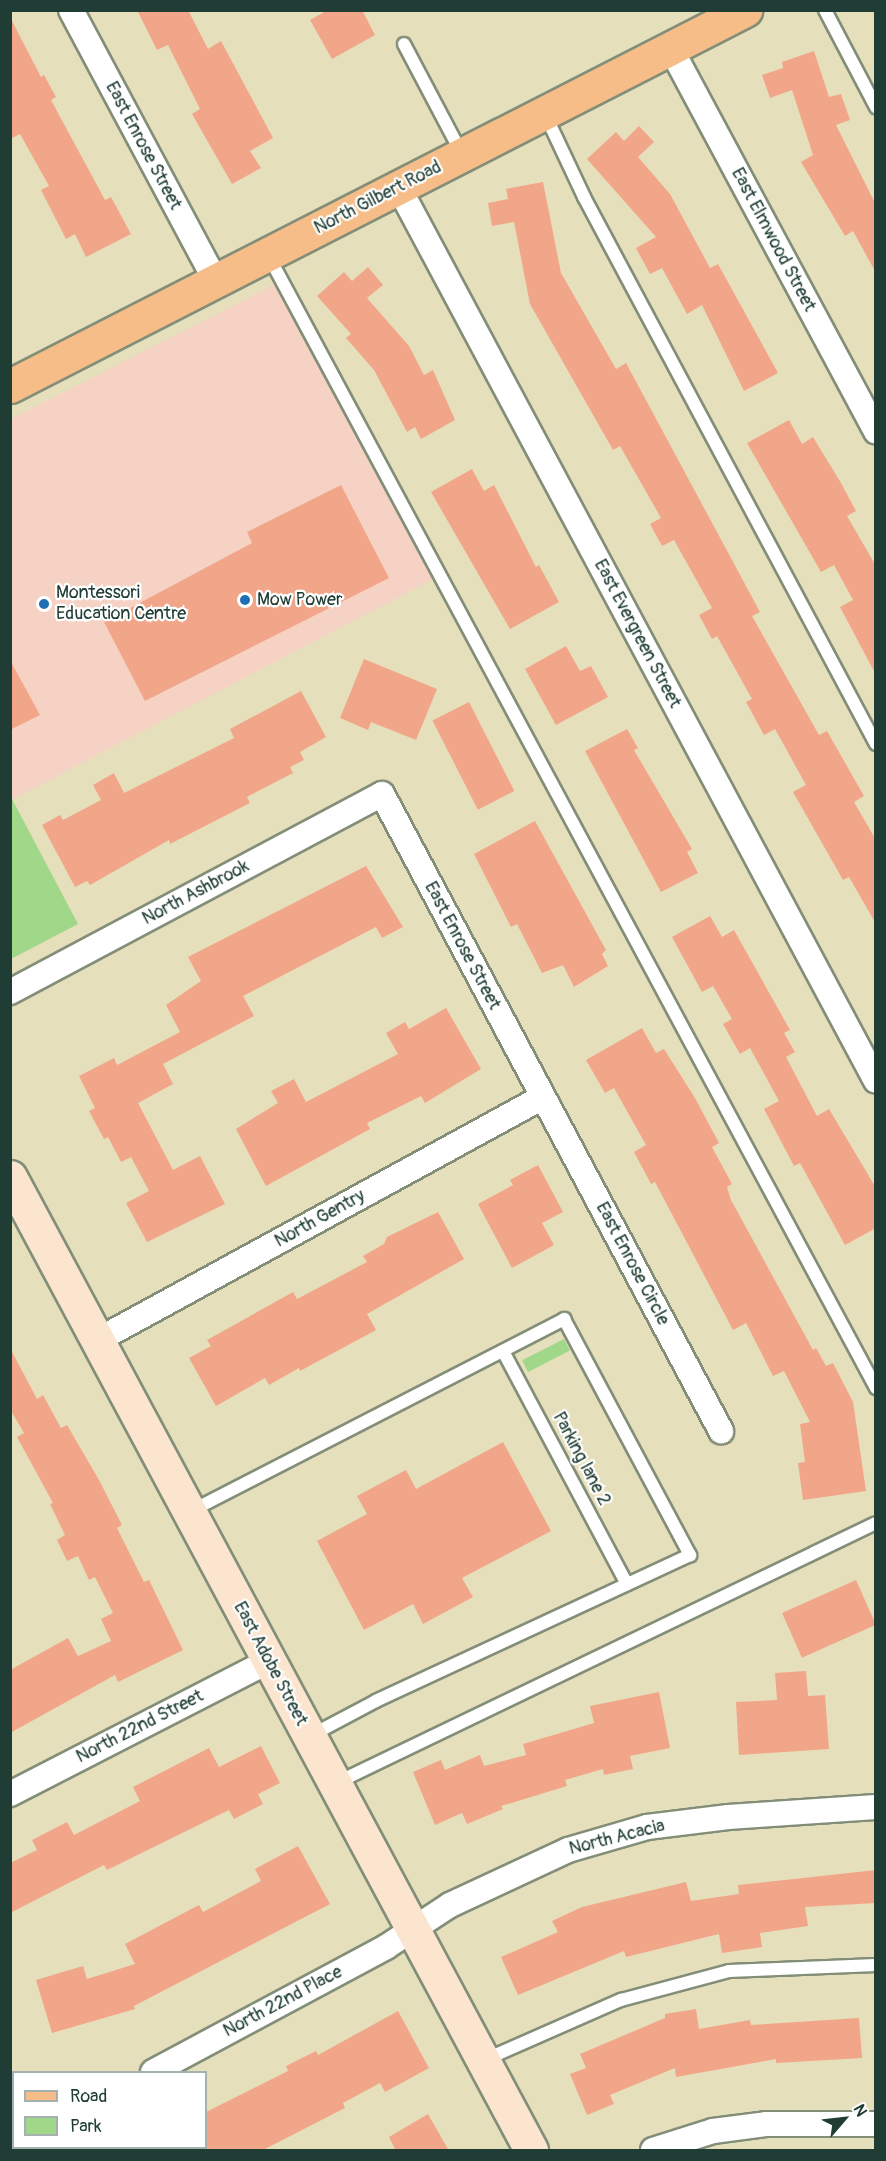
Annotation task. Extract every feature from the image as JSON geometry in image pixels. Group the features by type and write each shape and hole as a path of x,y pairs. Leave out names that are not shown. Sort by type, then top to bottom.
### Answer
{"main road":[{"name":"North Gilbert Road","path":"10,386 745,10"}],"street":[{"name":"East Enrose Street","path":"70,10 216,281"},
{"name":"East Elmwood Street","path":"671,49 876,431"},
{"name":"East Evergreen Street","path":"399,188 876,1081"},
{"name":"East Enrose Street","path":"382,795 543,1097"},
{"name":"North Ashbrook","path":"10,992 382,795"},
{"name":"North Gentry","path":"98,1340 543,1097"},
{"name":"East Enrose Circle","path":"543,1097 721,1431"},
{"name":"East Adobe Street","path":"10,1177 191,1511 531,2151"},
{"name":"North 22nd Street","path":"10,1794 269,1661"},
{"name":"North Acacia","path":"412,1929 450,1905 516,1871 568,1850 647,1827 728,1817 876,1807"},
{"name":"North 22nd Place","path":"157,2071 412,1929"},
{"path":"652,2151 713,2131 766,2124 876,2124"}],"lane":[{"path":"825,10 876,107"},
{"path":"404,44 462,155"},
{"path":"544,113 584,197 876,744"},
{"path":"268,255 876,1388"},
{"path":"191,1511 564,1319 690,1555 376,1701 309,1736"},
{"name":"Parking lane 2","path":"503,1351 627,1584"},
{"path":"335,1784 876,1523"},
{"path":"483,2060 621,2000 729,1971 876,1965"}],"shaded area":[{"name":"Mow Power","path":"280,282 435,578 11,800 11,419"}],"green space":[{"path":"12,799 78,924 11,959 10,800"},
{"path":"564,1339 570,1351 528,1372 522,1360"}],"building":[{"path":"137,10 188,10 208,49 221,41 273,138 250,151 261,168 232,184 192,114 200,109 168,45 157,50"},
{"path":"328,10 362,10 375,35 332,59 310,20"},
{"path":"10,17 41,77 44,75 56,97 51,100 105,200 111,197 131,234 86,257 75,234 66,239 41,190 49,186 20,134 10,139"},
{"path":"814,51 829,97 841,94 850,120 836,125 876,205 876,273 853,231 845,236 801,162 813,155 792,90 770,98 762,75 783,68 782,62"},
{"path":"639,126 654,142 638,157 670,194 710,268 718,264 778,373 744,391 702,305 687,314 662,268 650,274 636,248 656,237 587,159 616,132 624,141"},
{"path":"543,182 561,273 616,369 626,363 760,612 752,616 819,735 827,731 864,796 854,802 876,840 876,924 849,877 843,880 793,792 806,785 775,729 764,735 746,702 752,699 717,636 712,639 699,615 712,608 674,540 662,546 650,524 661,518 620,446 613,450 530,304 514,222 492,226 488,203 508,199 506,189"},
{"path":"368,267 383,285 367,298 409,346 424,375 433,370 455,420 421,439 415,427 407,432 374,370 346,338 351,334 317,296 344,272 352,281"},
{"path":"789,420 802,444 813,437 841,483 856,511 847,516 876,566 876,675 840,607 853,600 834,565 821,572 747,443"},
{"path":"472,469 484,491 494,485 536,567 539,565 559,602 510,629 431,492"},
{"name":"Mow Power","path":"341,485 389,578 145,701 104,622 252,543 247,532"},
{"path":"566,646 580,671 591,666 608,697 556,725 525,669"},
{"path":"364,659 437,689 416,740 371,722 368,730 340,718"},
{"path":"10,660 40,715 10,730"},
{"path":"301,691 326,737 300,752 304,760 290,767 293,773 247,797 250,803 170,844 169,840 90,885 87,881 75,887 42,825 60,815 63,820 101,800 93,785 114,773 124,793 234,738 230,729"},
{"path":"469,702 514,791 478,810 432,721"},
{"path":"627,729 638,748 634,750 692,849 687,852 698,873 661,892 585,751"},
{"path":"535,821 606,950 602,954 608,966 574,987 563,965 542,973 517,924 511,927 474,854"},
{"path":"366,866 403,927 382,938 376,927 243,996 254,1016 163,1064 173,1084 138,1103 173,1170 200,1156 225,1204 147,1242 126,1203 149,1191 131,1157 121,1162 108,1137 104,1139 89,1111 95,1108 79,1076 114,1058 117,1065 180,1032 166,1005 201,981 188,957"},
{"path":"710,916 722,937 734,930 790,1030 784,1033 795,1052 786,1057 817,1116 829,1109 876,1188 876,1228 845,1245 800,1163 794,1166 764,1109 779,1101 750,1048 740,1054 723,1024 732,1019 713,986 702,992 672,937"},
{"path":"446,1008 481,1069 425,1103 421,1096 367,1123 370,1129 266,1186 236,1129 278,1103 271,1091 294,1079 306,1102 398,1054 386,1033 405,1022 409,1029"},
{"path":"642,1028 656,1053 664,1049 695,1098 719,1143 712,1147 732,1184 727,1187 731,1200 813,1350 816,1348 826,1366 833,1363 853,1402 866,1491 803,1500 798,1463 805,1462 800,1424 810,1422 784,1371 773,1376 746,1323 733,1330 655,1182 651,1184 634,1152 646,1145 614,1088 605,1093 586,1060"},
{"path":"538,1165 563,1212 542,1223 554,1245 512,1268 478,1204 513,1185 510,1180"},
{"path":"438,1212 464,1259 367,1314 376,1330 300,1371 299,1368 269,1385 265,1378 216,1406 189,1358 211,1346 207,1340 293,1292 297,1299 367,1262 363,1256 384,1244 387,1237"},
{"path":"10,1348 37,1399 43,1395 61,1428 67,1425 99,1480 122,1525 117,1528 144,1582 149,1580 183,1650 118,1682 115,1675 10,1733 10,1670 68,1638 78,1656 111,1641 101,1619 113,1613 95,1577 89,1580 78,1556 67,1561 57,1540 65,1535 50,1504 53,1503 17,1437 24,1433 10,1409"},
{"path":"503,1442 551,1531 462,1578 473,1597 423,1624 413,1604 364,1630 317,1541 367,1514 357,1496 406,1470 416,1489"},
{"path":"856,1580 876,1625 802,1658 782,1613"},
{"path":"806,1671 808,1696 825,1695 829,1749 739,1755 736,1702 777,1700 775,1673"},
{"path":"659,1692 670,1748 630,1756 633,1769 604,1775 603,1769 565,1780 567,1786 501,1806 503,1809 467,1824 462,1813 435,1825 413,1772 441,1760 445,1770 480,1755 484,1766 526,1755 523,1744 594,1723 590,1706"},
{"path":"261,1746 280,1783 258,1794 263,1804 234,1819 229,1810 107,1870 104,1865 10,1913 10,1863 37,1850 32,1840 67,1822 74,1835 140,1801 133,1787 209,1748 219,1767"},
{"path":"298,1846 330,1904 134,2006 135,2009 52,2033 36,1980 83,1966 87,1979 135,1964 125,1944 199,1905 203,1912 261,1881 255,1869"},
{"path":"876,1870 876,1903 805,1907 808,1926 760,1933 762,1947 722,1953 719,1934 626,1957 624,1951 518,1995 501,1957 558,1932 552,1921 582,1907 686,1882 691,1901 739,1894 738,1885"},
{"path":"696,2009 699,2029 750,2020 751,2025 859,2018 862,2058 776,2063 776,2059 676,2077 675,2068 610,2095 614,2104 587,2115 570,2074 586,2068 580,2054 665,2018 665,2014"},
{"path":"398,2011 429,2068 385,2092 380,2083 343,2103 345,2108 261,2151 206,2151 207,2112 288,2071 286,2066 316,2051 318,2055"},
{"path":"428,2114 449,2151 396,2151 389,2137"}],"place":[{"name":"Mow Power","path":"245,600"},
{"name":"Montessori Education Centre","path":"44,604"}]}
